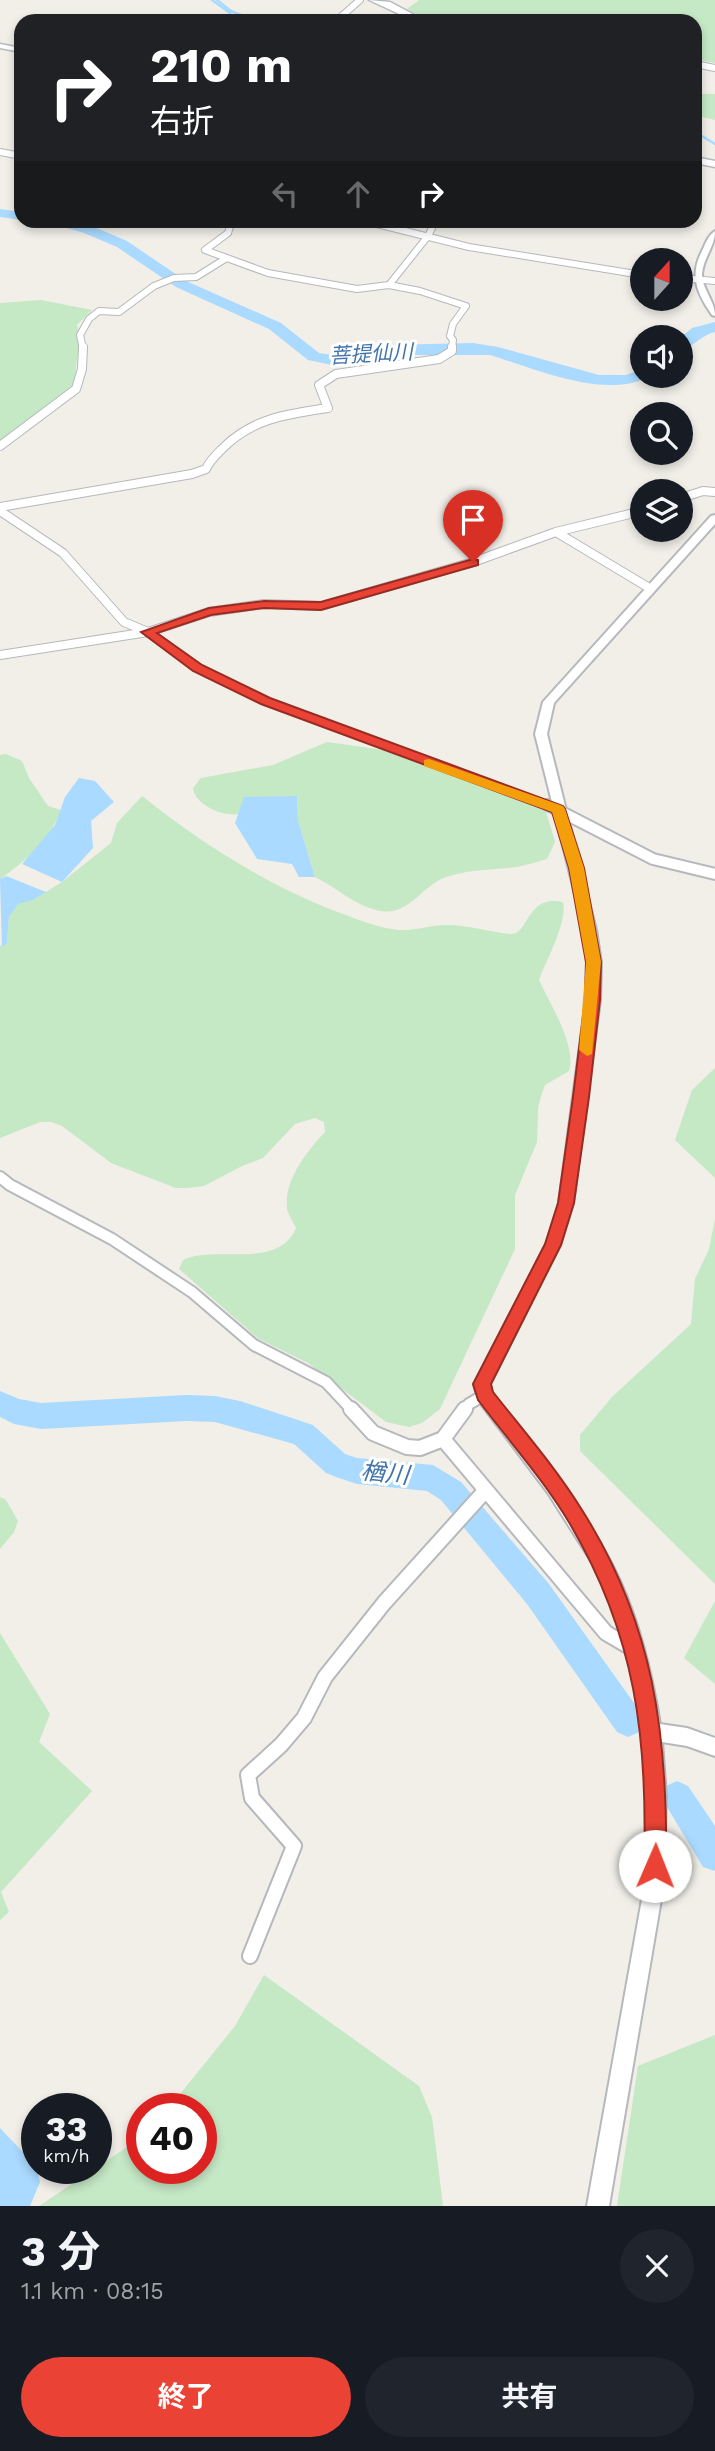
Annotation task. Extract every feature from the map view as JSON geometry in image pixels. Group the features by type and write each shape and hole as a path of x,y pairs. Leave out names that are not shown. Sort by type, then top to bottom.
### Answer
{"main road":[{"path":"373,0 393,4 404,14"}],"street":[{"path":"344,14 360,0"},
{"path":"0,509 192,474 206,469 208,461 233,436 261,419 328,408 319,385 336,373 439,359 452,351 453,340 450,336 453,324 466,306 420,291 389,285 357,289 268,273 205,250 228,233 230,228"},
{"path":"394,228 469,247 630,273"},
{"path":"389,285 432,228"},
{"path":"715,234 698,265 697,278 715,313"},
{"path":"0,446 76,389 81,380 85,346 80,335 89,319 99,311 119,312 155,285 182,275 196,277 225,259"},
{"path":"693,278 715,281"},
{"path":"693,494 704,491 715,492"},
{"path":"0,509 63,553 124,622 148,632 198,668 265,701 558,809 606,837 653,859 715,874"},
{"path":"0,655 148,632 209,612 264,604 321,606 473,562 556,532 630,514"},
{"path":"598,2206 649,1916 655,1866 656,1811 652,1732 635,1650 613,1586 577,1519 554,1484 484,1395 482,1384 553,1245 566,1203 593,1000 594,962 576,868 558,809 541,734 549,702 715,518"},
{"path":"556,532 651,589"},
{"path":"0,1177 158,1268 254,1345 326,1381 373,1433 407,1447 420,1448 443,1439 469,1404 484,1395"},
{"path":"443,1439 606,1633 635,1650"},
{"path":"250,1956 294,1846 251,1798 248,1775 296,1727 325,1676 384,1603 485,1490"},
{"path":"652,1732 687,1738 715,1747"}],"green space":[{"path":"419,0 715,0 715,63 702,60 702,14 417,14 407,9"},
{"path":"702,94 715,94 715,120 702,117"},
{"path":"41,300 92,310 77,325 80,335 74,384 0,441 0,303"},
{"path":"327,742 384,750 545,808 555,842 547,859 516,867 450,876 434,883 406,906 398,910 381,911 354,901 315,877 298,821 297,796 245,798 239,814 225,814 204,804 195,794 193,788 201,778 273,765"},
{"path":"6,754 22,761 29,778 48,806 61,810 51,830 36,849 0,879 0,755"},
{"path":"142,796 188,831 263,877 316,903 378,926 405,930 455,925 510,934 516,933 542,904 551,901 563,902 564,910 559,930 539,980 566,1038 569,1071 545,1085 542,1093 538,1108 537,1142 515,1195 515,1249 440,1409 422,1423 409,1427 386,1422 308,1363 259,1339 179,1269 183,1260 196,1256 261,1253 275,1249 287,1241 296,1228 287,1210 289,1186 311,1148 325,1132 324,1122 315,1118 295,1124 263,1158 204,1186 188,1188 176,1188 111,1163 62,1126 51,1122 40,1122 0,1138 0,946 7,943 9,917 18,903 33,900 62,882 111,843 117,823"},
{"path":"715,1068 715,1178 675,1140 692,1090"},
{"path":"715,1219 715,1584 580,1451 580,1435 612,1397 691,1324 695,1279 709,1249"},
{"path":"0,1497 6,1500 18,1521 14,1532 0,1549"},
{"path":"715,1601 715,1684 684,1658"},
{"path":"0,1633 50,1714 39,1742 92,1791 1,1892 9,1912 0,1920"},
{"path":"264,1975 419,2086 432,2117 443,2206 39,2206 72,2184 112,2184 112,2157 126,2148 126,2184 217,2184 217,2093 181,2093 235,2026"},
{"path":"715,2035 715,2206 617,2206 638,2066"}],"water":[{"path":"79,778 95,781 114,802 91,821 93,848 62,882 22,864 55,825 65,797"},
{"path":"297,796 298,821 315,877 299,877 292,864 257,859 235,823 244,797"},
{"path":"6,876 46,892 33,900 18,904 9,917 7,943 2,947 0,879"},
{"path":"0,2128 21,2150 21,2184 39,2184 30,2206 0,2206"}],"waterway":[{"path":"212,0 230,13"},
{"path":"217,0 238,14"},
{"path":"702,136 715,144"},
{"name":"菩提仙川","path":"0,213 14,215"},
{"name":"菩提仙川","path":"80,228 122,244 181,284 275,326 314,357 332,360 388,350 473,348 492,350 599,380 630,379"},
{"name":"菩提仙川","path":"693,335 698,331 715,327"},
{"name":"楢川","path":"0,1403 14,1411 41,1416 186,1408 215,1409 303,1434 336,1464 357,1471 433,1478 451,1491 538,1594 628,1721"},
{"name":"楢川","path":"677,1797 715,1855"}],"slow traffic":[{"path":"429,763 558,809 576,868 594,962 587,1050"}],"route":[{"path":"473,562 321,606 264,604 209,612 148,632 198,668 265,701 558,809 576,868 594,962 593,1000 581,1097 566,1203 553,1245 482,1384 484,1395 554,1484 577,1519 621,1606 642,1675 652,1732 656,1811 655,1866"}]}
